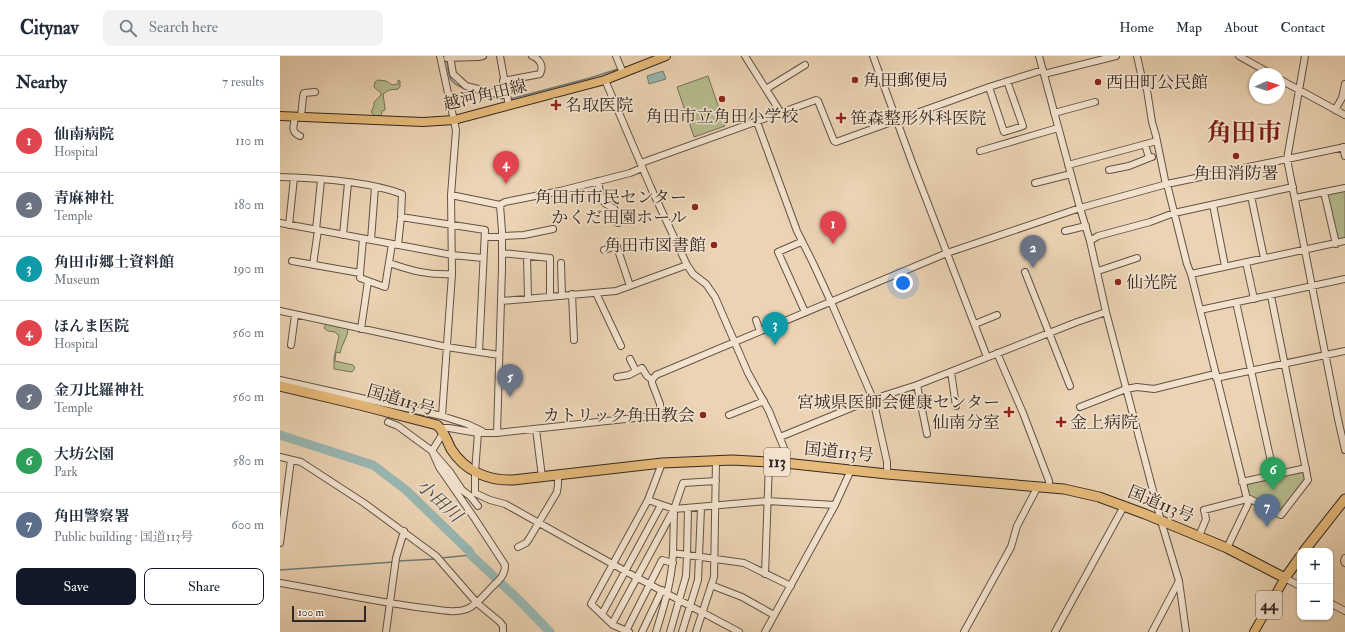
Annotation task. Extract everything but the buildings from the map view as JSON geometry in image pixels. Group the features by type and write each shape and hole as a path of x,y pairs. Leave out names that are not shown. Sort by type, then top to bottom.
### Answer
{"highway":[{"name":"国道113号","path":"280,386 432,423 442,430 458,458 475,472 490,478 502,480 542,477 662,463 716,460 785,463 888,474 1049,487 1093,495 1124,506 1227,548 1285,578"},
{"path":"1306,548 1345,499"},
{"path":"1285,578 1297,561"}],"main road":[{"name":"越河角田線","path":"280,116 423,122 454,120 605,80 666,56"},
{"name":"44","path":"1254,632 1285,578"}],"street":[{"path":"442,416 452,274 451,194 456,130 441,58 483,56"},
{"path":"500,56 503,81 509,106"},
{"path":"503,81 540,74 542,70 540,62 532,56"},
{"path":"616,56 623,73"},
{"path":"745,56 781,113"},
{"path":"873,56 987,357"},
{"path":"1039,56 1098,271 1106,312 1161,521 1179,581 1186,632"},
{"path":"500,206 505,202 630,173 642,165 816,100 818,101 834,141 836,142 1007,81 1116,56"},
{"path":"1137,56 1141,74 1147,90 1159,156 1187,264 1191,274 1248,504 1227,548"},
{"path":"1239,56 1260,68"},
{"path":"1305,56 1287,159 1311,287 1345,450"},
{"path":"450,57 453,74 466,86 506,95"},
{"path":"766,89 805,65"},
{"path":"605,80 686,265 693,274 710,288 748,374 764,401 784,448 785,463"},
{"path":"989,87 1004,132 1023,126 1007,81"},
{"path":"1285,82 1345,115"},
{"path":"1335,110 1343,98 1345,84"},
{"path":"300,136 294,132 292,128 298,117 304,93 315,92"},
{"path":"1054,113 1095,102"},
{"path":"757,122 801,242 813,263 831,302 873,400 887,462 888,474"},
{"path":"980,152 1058,128"},
{"path":"1068,165 1157,141"},
{"path":"1145,144 1149,158"},
{"path":"652,380 656,375 947,253 1080,208 1167,185 1344,147 1345,156"},
{"path":"1109,170 1129,166 1149,158 1159,156"},
{"path":"1035,183 1071,174"},
{"path":"280,177 348,183 389,190 402,194 401,217 389,263 385,287 360,278 363,239"},
{"path":"289,225 294,178"},
{"path":"313,265 321,180"},
{"path":"598,181 604,202 607,206 614,208 618,223"},
{"path":"343,235 348,183"},
{"path":"1090,241 1098,236 1150,222 1174,213 1293,187"},
{"path":"371,240 375,188"},
{"path":"1295,198 1345,188"},
{"path":"1324,192 1336,244"},
{"path":"451,194 500,206"},
{"path":"1251,196 1264,258"},
{"path":"1213,205 1225,266"},
{"path":"497,433 502,253 500,206"},
{"path":"401,217 485,230 479,352"},
{"path":"280,223 452,255 483,258"},
{"path":"1065,231 1086,226"},
{"path":"485,237 524,235 553,229"},
{"path":"1191,274 1345,241"},
{"path":"801,242 778,252 805,312"},
{"path":"604,250 616,244 630,286"},
{"path":"502,253 550,258 550,297"},
{"path":"527,256 528,299"},
{"path":"1098,271 1137,258"},
{"path":"292,262 360,273"},
{"path":"1246,262 1254,299"},
{"path":"389,263 419,273 452,274"},
{"path":"561,263 562,296"},
{"path":"501,301 616,291 686,265"},
{"path":"1026,272 1070,386"},
{"path":"1200,310 1345,280"},
{"path":"361,329 368,281"},
{"path":"596,293 621,346"},
{"path":"572,294 574,340"},
{"path":"1199,536 1206,519 1204,510 1250,499 1282,515 1308,480 1286,363 1271,296"},
{"path":"1236,302 1274,475"},
{"path":"280,311 447,347 499,355"},
{"path":"780,437 873,400 917,385 1106,312"},
{"path":"291,345 295,315"},
{"path":"974,324 997,315"},
{"path":"756,320 760,331"},
{"path":"1080,407 1126,389 1137,387 1154,389 1216,376 1251,371 1345,351"},
{"path":"997,353 1023,413 1049,481 1049,487"},
{"path":"630,359 636,372"},
{"path":"280,583 391,604 457,611 467,609 476,603 501,579 505,572 505,565 475,518 439,467 432,451 442,430 449,428 478,433 497,433 653,416 659,412 660,409 652,380 647,376 642,368 629,375 617,377"},
{"path":"951,372 956,406"},
{"path":"280,380 442,416 467,424 485,433"},
{"path":"917,385 927,434"},
{"path":"729,415 764,401"},
{"path":"1338,419 1345,417"},
{"path":"388,422 398,426 432,451 450,472 462,490 470,496 478,506"},
{"path":"536,429 542,477"},
{"path":"478,433 475,493 505,504 637,578 739,632"},
{"path":"280,457 301,462 364,503 436,556 476,603 500,622 503,626 503,632"},
{"path":"280,543 292,460"},
{"path":"696,632 714,577 716,460"},
{"path":"765,574 767,501 770,478 769,462"},
{"path":"662,463 648,500 591,604 612,624 627,631 662,560"},
{"path":"1242,482 1306,468"},
{"path":"765,632 835,505 851,470"},
{"path":"518,547 526,543 557,492 558,475"},
{"path":"612,624 674,509 683,483 716,481"},
{"path":"964,632 1011,547 1017,526 1038,486"},
{"path":"648,500 674,509 701,508 767,501 835,505"},
{"path":"602,614 661,505"},
{"path":"1056,632 1124,506"},
{"path":"670,632 686,576 688,508"},
{"path":"682,632 698,580 701,508"},
{"path":"656,632 673,563 674,509"},
{"path":"386,632 391,604 396,558 404,531"},
{"path":"673,553 744,563 791,586"},
{"path":"648,556 673,563"},
{"path":"1345,558 1345,563"},
{"path":"1285,578 1297,584"},
{"path":"1152,632 1179,581"},
{"path":"711,585 742,597 774,615"},
{"path":"642,632 665,592"},
{"path":"1333,605 1345,611"}],"green space":[{"path":"708,76 725,126 694,137 677,87"},
{"path":"378,80 386,81 392,85 398,84 398,80 400,81 400,87 398,89 389,90 383,94 385,110 382,111 381,116 375,116 371,112 374,102 381,95 381,93 374,87 375,82"},
{"path":"1345,191 1345,240 1337,242 1327,194"},
{"path":"327,322 348,329 340,353 336,352 335,361 353,365 355,368 352,372 334,369 334,358 339,336 335,332 328,331 324,328"},
{"path":"1304,471 1305,480 1281,511 1248,495 1247,484"}],"water":[{"path":"663,71 666,79 649,84 647,76"}],"waterway":[{"path":"447,60 448,71 452,81 462,88 506,99"},
{"path":"510,99 618,69"},
{"name":"小田川","path":"280,435 373,465 406,490 550,632"},
{"path":"441,558 471,555"},
{"path":"398,561 436,559"},
{"path":"280,570 394,562"}],"place":[{"name":"角田郵便局","path":"855,80"},
{"name":"西田町公民館","path":"1098,82"},
{"name":"角田市立角田小学校","path":"722,99"},
{"name":"名取医院","path":"556,105"},
{"name":"笹森整形外科医院","path":"841,118"},
{"name":"角田消防署","path":"1236,156"},
{"name":"ほんま医院","path":"506,184"},
{"name":"角田市市民センター かくだ田園ホール","path":"695,207"},
{"name":"仙南病院","path":"833,244"},
{"name":"角田市図書館","path":"714,245"},
{"name":"青麻神社","path":"1033,268"},
{"name":"仙光院","path":"1118,282"},
{"name":"角田市郷土資料館","path":"775,345"},
{"name":"金刀比羅神社","path":"510,397"},
{"name":"宮城県医師会健康センター 仙南分室","path":"1009,412"},
{"name":"カトリック角田教会","path":"703,415"},
{"name":"金上病院","path":"1061,422"},
{"name":"大坊公園","path":"1273,490"},
{"name":"角田警察署","path":"1267,527"}],"district":[{"name":"角田市","path":"1244,133"}]}
